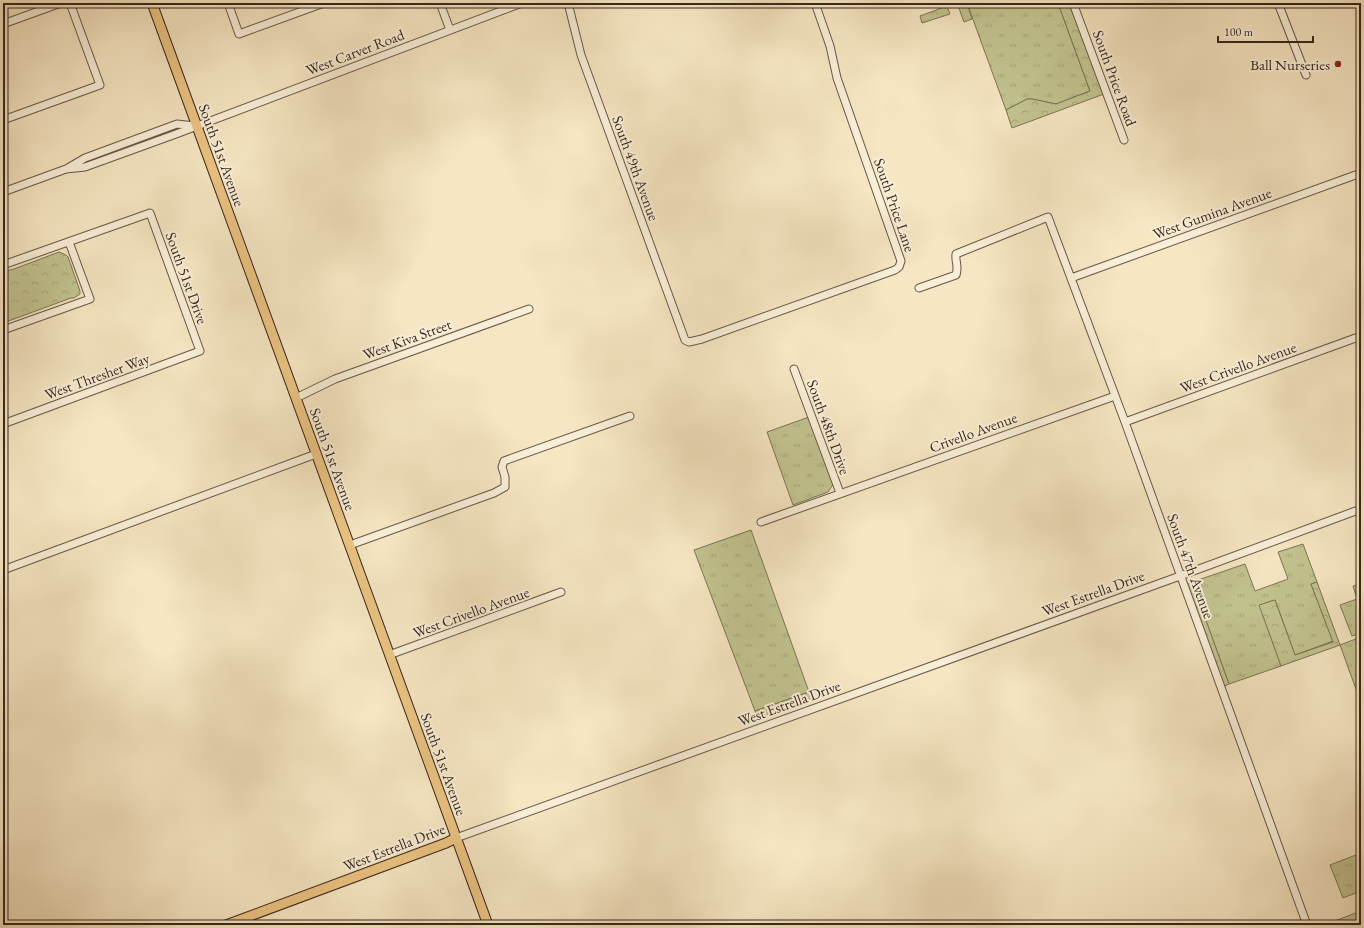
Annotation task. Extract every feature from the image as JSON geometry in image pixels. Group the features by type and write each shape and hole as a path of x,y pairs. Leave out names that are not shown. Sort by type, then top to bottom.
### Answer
{"main road":[{"name":"South 51st Avenue","path":"152,3 488,925"},
{"name":"West Estrella Drive","path":"226,925 456,838"}],"street":[{"path":"3,24 61,3"},
{"path":"3,120 100,85 70,3"},
{"path":"228,3 239,34 324,3"},
{"path":"440,3 450,30"},
{"name":"West Carver Road","path":"3,192 66,170 85,167 522,3"},
{"name":"South 49th Avenue","path":"568,3 581,55 685,340"},
{"name":"South Price Lane","path":"685,340 689,342 702,340 895,270 899,267 901,261 836,74 828,38 815,3"},
{"name":"South Price Road","path":"1073,3 1124,140"},
{"path":"1278,3 1306,75"},
{"name":"West Gumina Avenue","path":"1071,278 1361,173"},
{"name":"South 51st Drive","path":"69,242 150,213 200,351"},
{"name":"South 47th Avenue","path":"919,288 956,275 958,268 956,254 1048,217 1125,422 1307,925"},
{"path":"3,266 69,242 90,299 3,330"},
{"name":"West Kiva Street","path":"296,398 335,379 529,309"},
{"name":"West Crivello Avenue","path":"1125,422 1361,336"},
{"name":"West Thresher Way","path":"3,424 200,351"},
{"name":"South 48th Drive","path":"794,369 840,494"},
{"name":"Crivello Avenue","path":"840,494 1115,396"},
{"path":"350,545 494,493 505,487 506,477 502,467 504,461 630,416"},
{"path":"3,570 316,454"},
{"path":"761,522 840,494"},
{"name":"West Estrella Drive","path":"456,838 1361,509"},
{"name":"West Crivello Avenue","path":"389,654 412,647 561,592"}],"green space":[{"path":"957,3 967,3 972,19 964,22"},
{"path":"967,3 1058,3 1090,91 1056,104 1027,99 1006,110"},
{"path":"1058,3 1070,3 1104,94 1012,128 1006,110 1027,99 1056,104 1090,91"},
{"path":"947,6 950,14 922,23 920,16"},
{"path":"59,252 68,257 80,294 74,298 3,323 3,272"},
{"path":"809,417 834,483 828,492 793,505 767,432"},
{"path":"751,530 809,692 755,711 694,550"},
{"path":"1303,544 1317,582 1311,584 1333,641 1295,655 1275,600 1260,605 1281,666 1229,684 1192,582 1245,564 1255,591 1288,579 1278,552"},
{"path":"1192,582 1229,684 1222,687 1187,585"},
{"path":"1317,582 1340,645 1281,666 1259,605 1275,600 1295,655 1333,642 1311,584"},
{"path":"1361,583 1361,633 1352,636 1340,605 1357,599 1353,586"},
{"path":"1361,637 1361,703 1340,645"},
{"path":"809,692 812,699 758,718 755,711"},
{"path":"1361,853 1361,891 1343,898 1330,865"},
{"path":"1361,911 1361,925 1324,925"}],"place":[{"name":"Ball Nurseries","path":"1338,64"}]}
